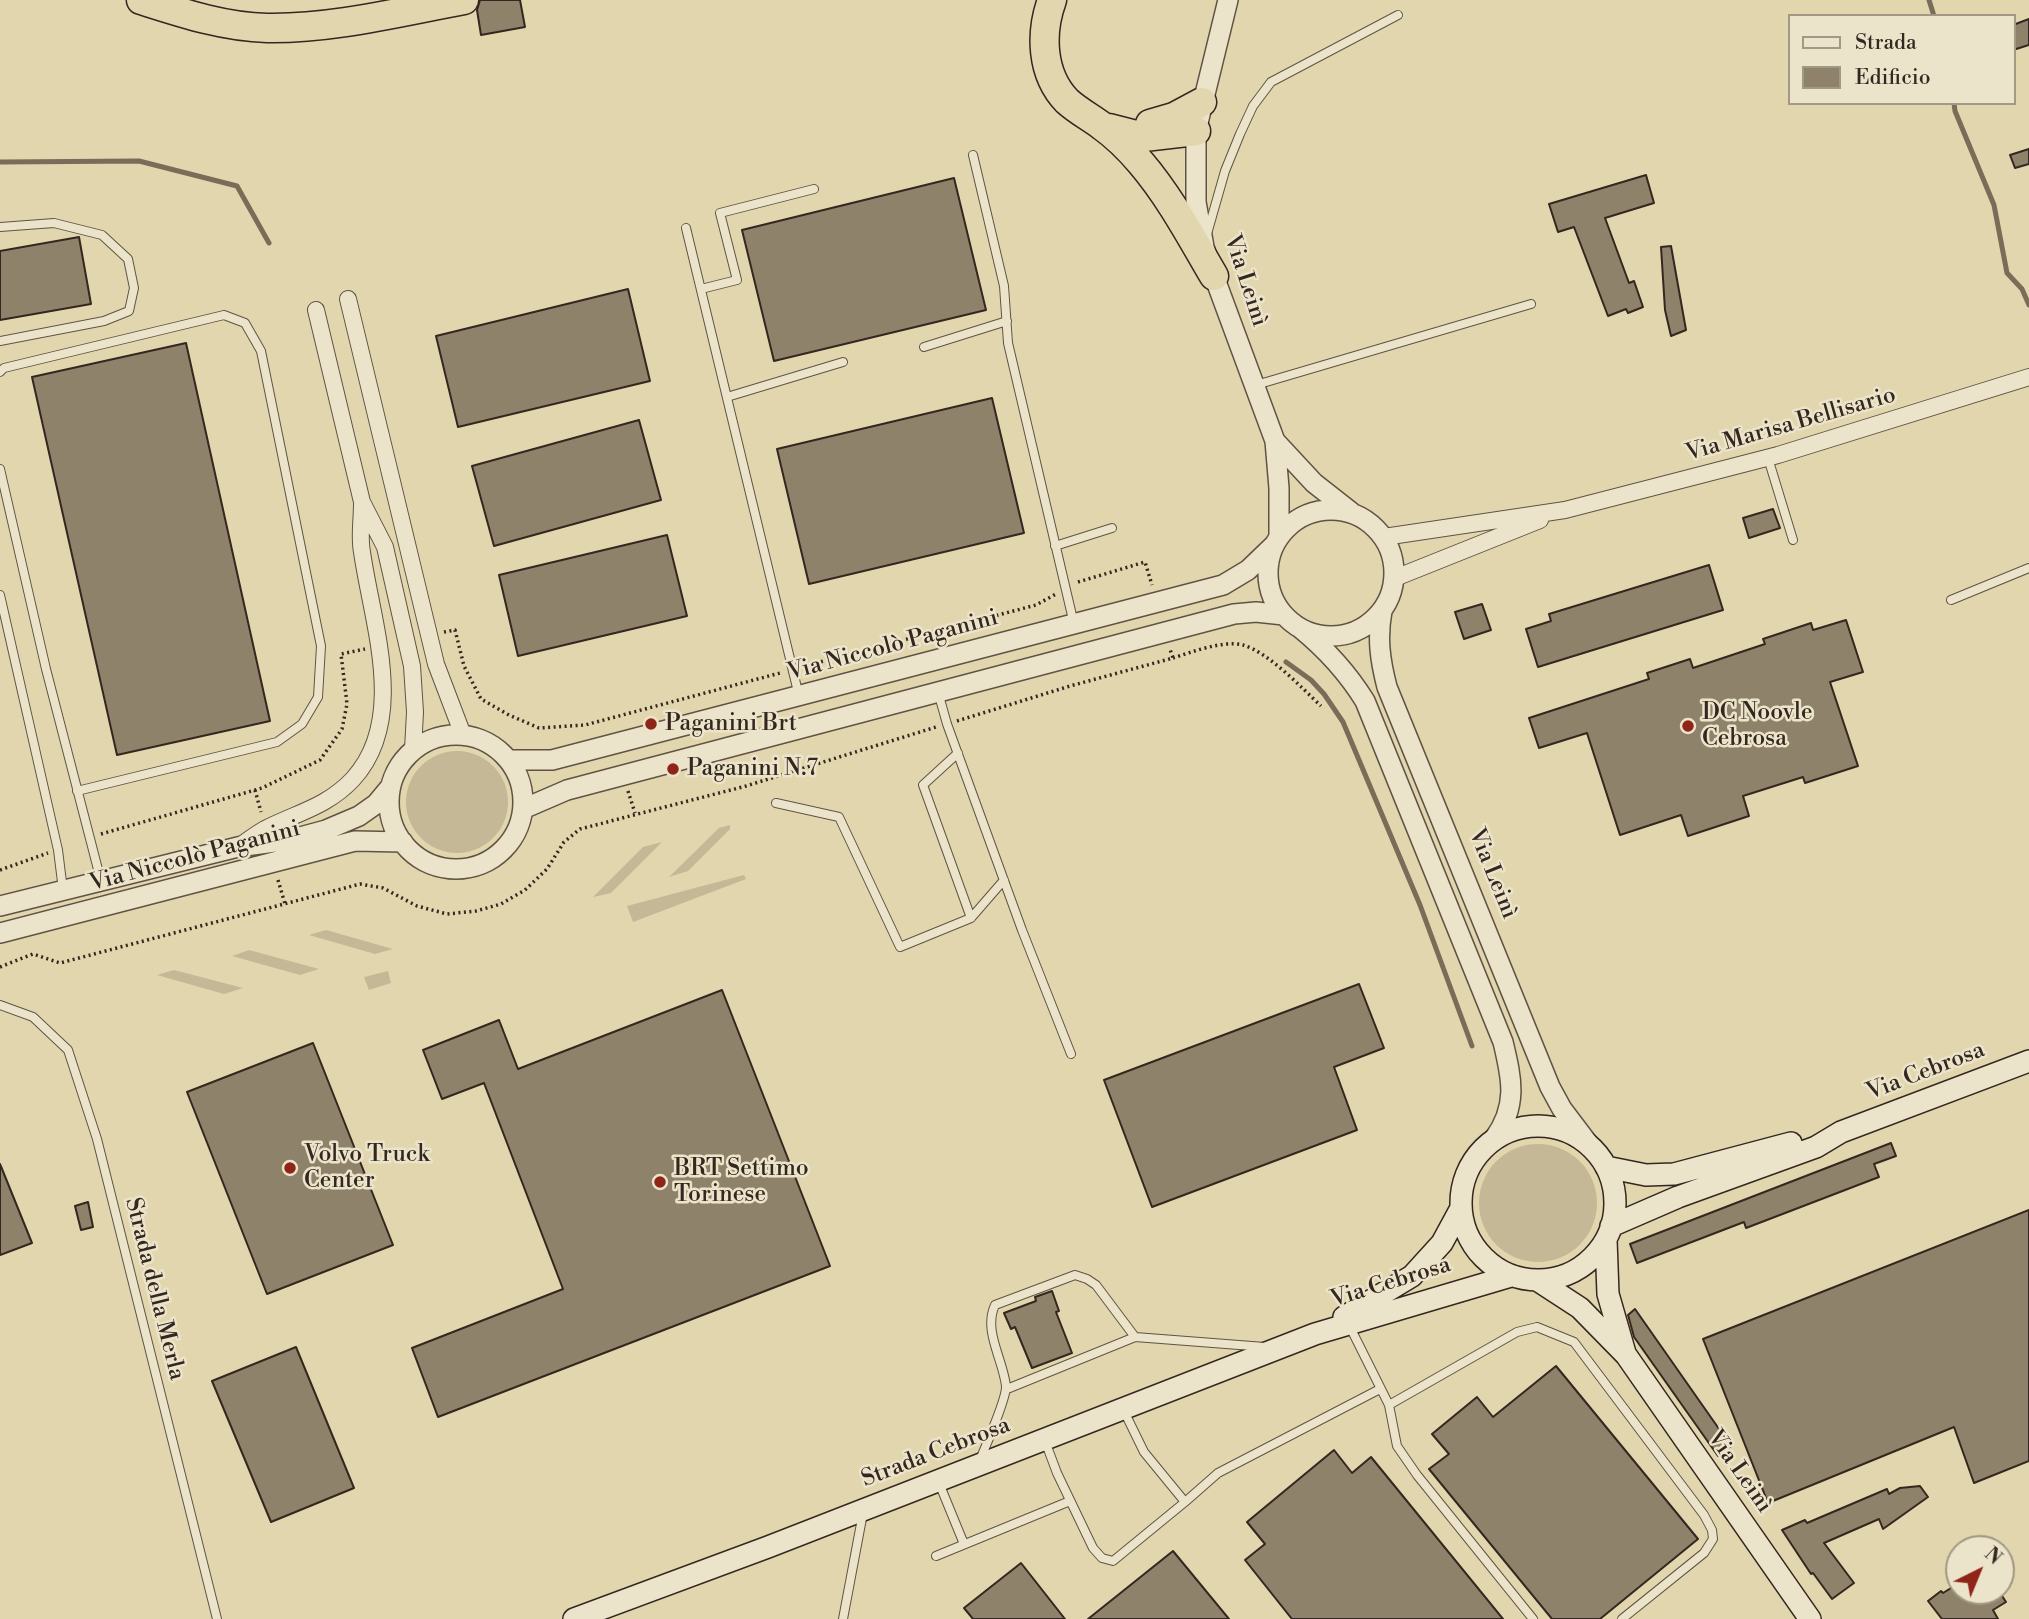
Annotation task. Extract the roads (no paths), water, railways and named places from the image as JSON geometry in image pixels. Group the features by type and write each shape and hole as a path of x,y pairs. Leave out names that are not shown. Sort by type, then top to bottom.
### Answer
{"highway":[{"path":"141,0 201,18 266,28 318,26 464,0"},
{"path":"1052,0 1045,26 1046,64 1054,82 1066,100 1103,126 1136,156 1157,181 1214,276"},
{"path":"1133,132 1139,127 1174,117 1202,102"},
{"path":"1103,126 1144,137 1196,131"}],"main road":[{"name":"Via Cebrosa","path":"1609,1233 1678,1197 1816,1147 1841,1132 2029,1061"},
{"path":"1530,1126 1567,1132 1590,1146 1606,1167 1613,1186 1615,1206 1609,1233 1593,1257 1577,1270 1558,1278 1537,1280 1511,1276 1492,1265 1476,1249 1465,1229 1461,1208 1464,1181 1475,1157 1494,1139 1530,1126"},
{"name":"Via Cebrosa","path":"1606,1167 1646,1175 1674,1174 1812,1137 1841,1132"},
{"name":"Via Cebrosa","path":"1315,1334 1412,1276 1442,1243 1461,1208"},
{"name":"Via Leinì","path":"1609,1233 1608,1294 1626,1355"},
{"name":"Via Cebrosa","path":"1315,1334 1511,1276"},
{"name":"Via Leinì","path":"1537,1280 1580,1308 1626,1355 1810,1619"},
{"name":"Strada Cebrosa","path":"574,1619 864,1510 1315,1334"}],"street":[{"name":"Via Leinì","path":"1228,0 1196,131 1196,202 1204,247 1275,441 1279,488 1277,540"},
{"path":"348,299 436,664 463,735"},
{"path":"316,310 362,502 385,547 412,666 415,712 413,750"},
{"name":"Via Marisa Bellisario","path":"1384,537 1565,510 1768,458 2029,377"},
{"name":"Via Leinì","path":"1275,441 1314,483 1352,513"},
{"path":"238,846 265,828 314,808 353,779 375,744 384,693 380,646 361,549 362,502"},
{"path":"1300,628 1320,635 1342,635 1361,629 1382,611 1390,598 1395,578 1393,556 1384,537 1370,522 1352,513 1331,509 1311,512 1293,522 1277,540 1270,556 1268,577 1273,597 1284,615 1326,650 1349,674 1365,701 1503,1042 1511,1075 1511,1102 1506,1123 1494,1139"},
{"name":"Via Marisa Bellisario","path":"1395,578 1565,510"},
{"name":"Via Niccolò Paganini","path":"509,760 552,760 1223,585 1248,570 1277,540"},
{"name":"Via Leinì","path":"1382,611 1378,636 1380,661 1387,687 1550,1087 1562,1109 1590,1146"},
{"path":"523,810 567,790 1234,614 1256,612 1284,615"},
{"path":"446,735 463,735 488,743 509,760 518,775 523,792 523,810 517,831 504,850 485,862 463,869 441,867 420,858 403,842 394,825 390,806 391,786 399,766 413,750 446,735"},
{"name":"Via Niccolò Paganini","path":"0,906 238,846 289,840 326,830 359,816 376,804 391,786"},
{"name":"Via Niccolò Paganini","path":"0,933 355,841 403,842"}],"lane":[{"path":"1204,247 1230,159 1253,106 1271,82 1398,15"},
{"path":"973,155 1004,286 1008,343 1074,624"},
{"path":"701,289 737,280 720,213 814,189"},
{"path":"0,227 54,223 102,235 128,259 134,288 129,312 104,321 0,341"},
{"path":"686,228 799,696"},
{"path":"1253,386 1531,304"},
{"path":"0,372 4,368 224,315 245,323 261,351 321,646 318,697 302,724 277,742 77,791"},
{"path":"924,347 1007,321"},
{"path":"727,397 843,362"},
{"path":"1768,458 1793,540"},
{"path":"0,469 46,669 101,881"},
{"path":"1055,546 1112,528"},
{"path":"1951,600 2029,568"},
{"path":"0,595 58,849 63,890"},
{"path":"938,692 947,724 1004,880 1071,1054"},
{"path":"958,753 923,785 971,918"},
{"path":"776,803 839,817 900,947 971,918 1004,880"},
{"name":"Strada della Merla","path":"0,1005 33,1017 68,1050 100,1152 217,1619"},
{"path":"978,1465 1007,1389 992,1332 990,1315 995,1305 1075,1275 1096,1285 1135,1337"},
{"path":"1348,1324 1389,1405 1397,1446 1533,1619"},
{"path":"1389,1405 1517,1332 1537,1327 1574,1342 1704,1515 1712,1530 1713,1539 1704,1553 1622,1619"},
{"path":"1007,1389 1135,1337 1278,1349"},
{"path":"1044,1439 1093,1548 1102,1558 1113,1561 1218,1473 1380,1389"},
{"path":"1123,1409 1144,1452 1185,1502"},
{"path":"938,1481 964,1544"},
{"path":"936,1556 1070,1501"},
{"path":"843,1619 864,1510"}],"waterway":[{"path":"1929,0 1933,14"},
{"path":"1954,105 1994,205 2007,273 2022,289 2029,305"},
{"path":"0,162 139,161 237,186 269,243"},
{"path":"1286,662 1311,680 1343,722 1420,905 1472,1046"}],"place":[{"name":"Paganini Brt","path":"651,724"},
{"name":"DC Noovle Cebrosa","path":"1688,726"},
{"name":"Paganini N.7","path":"673,769"},
{"name":"Volvo Truck Center","path":"290,1168"},
{"name":"BRT Settimo Torinese","path":"660,1182"}]}
